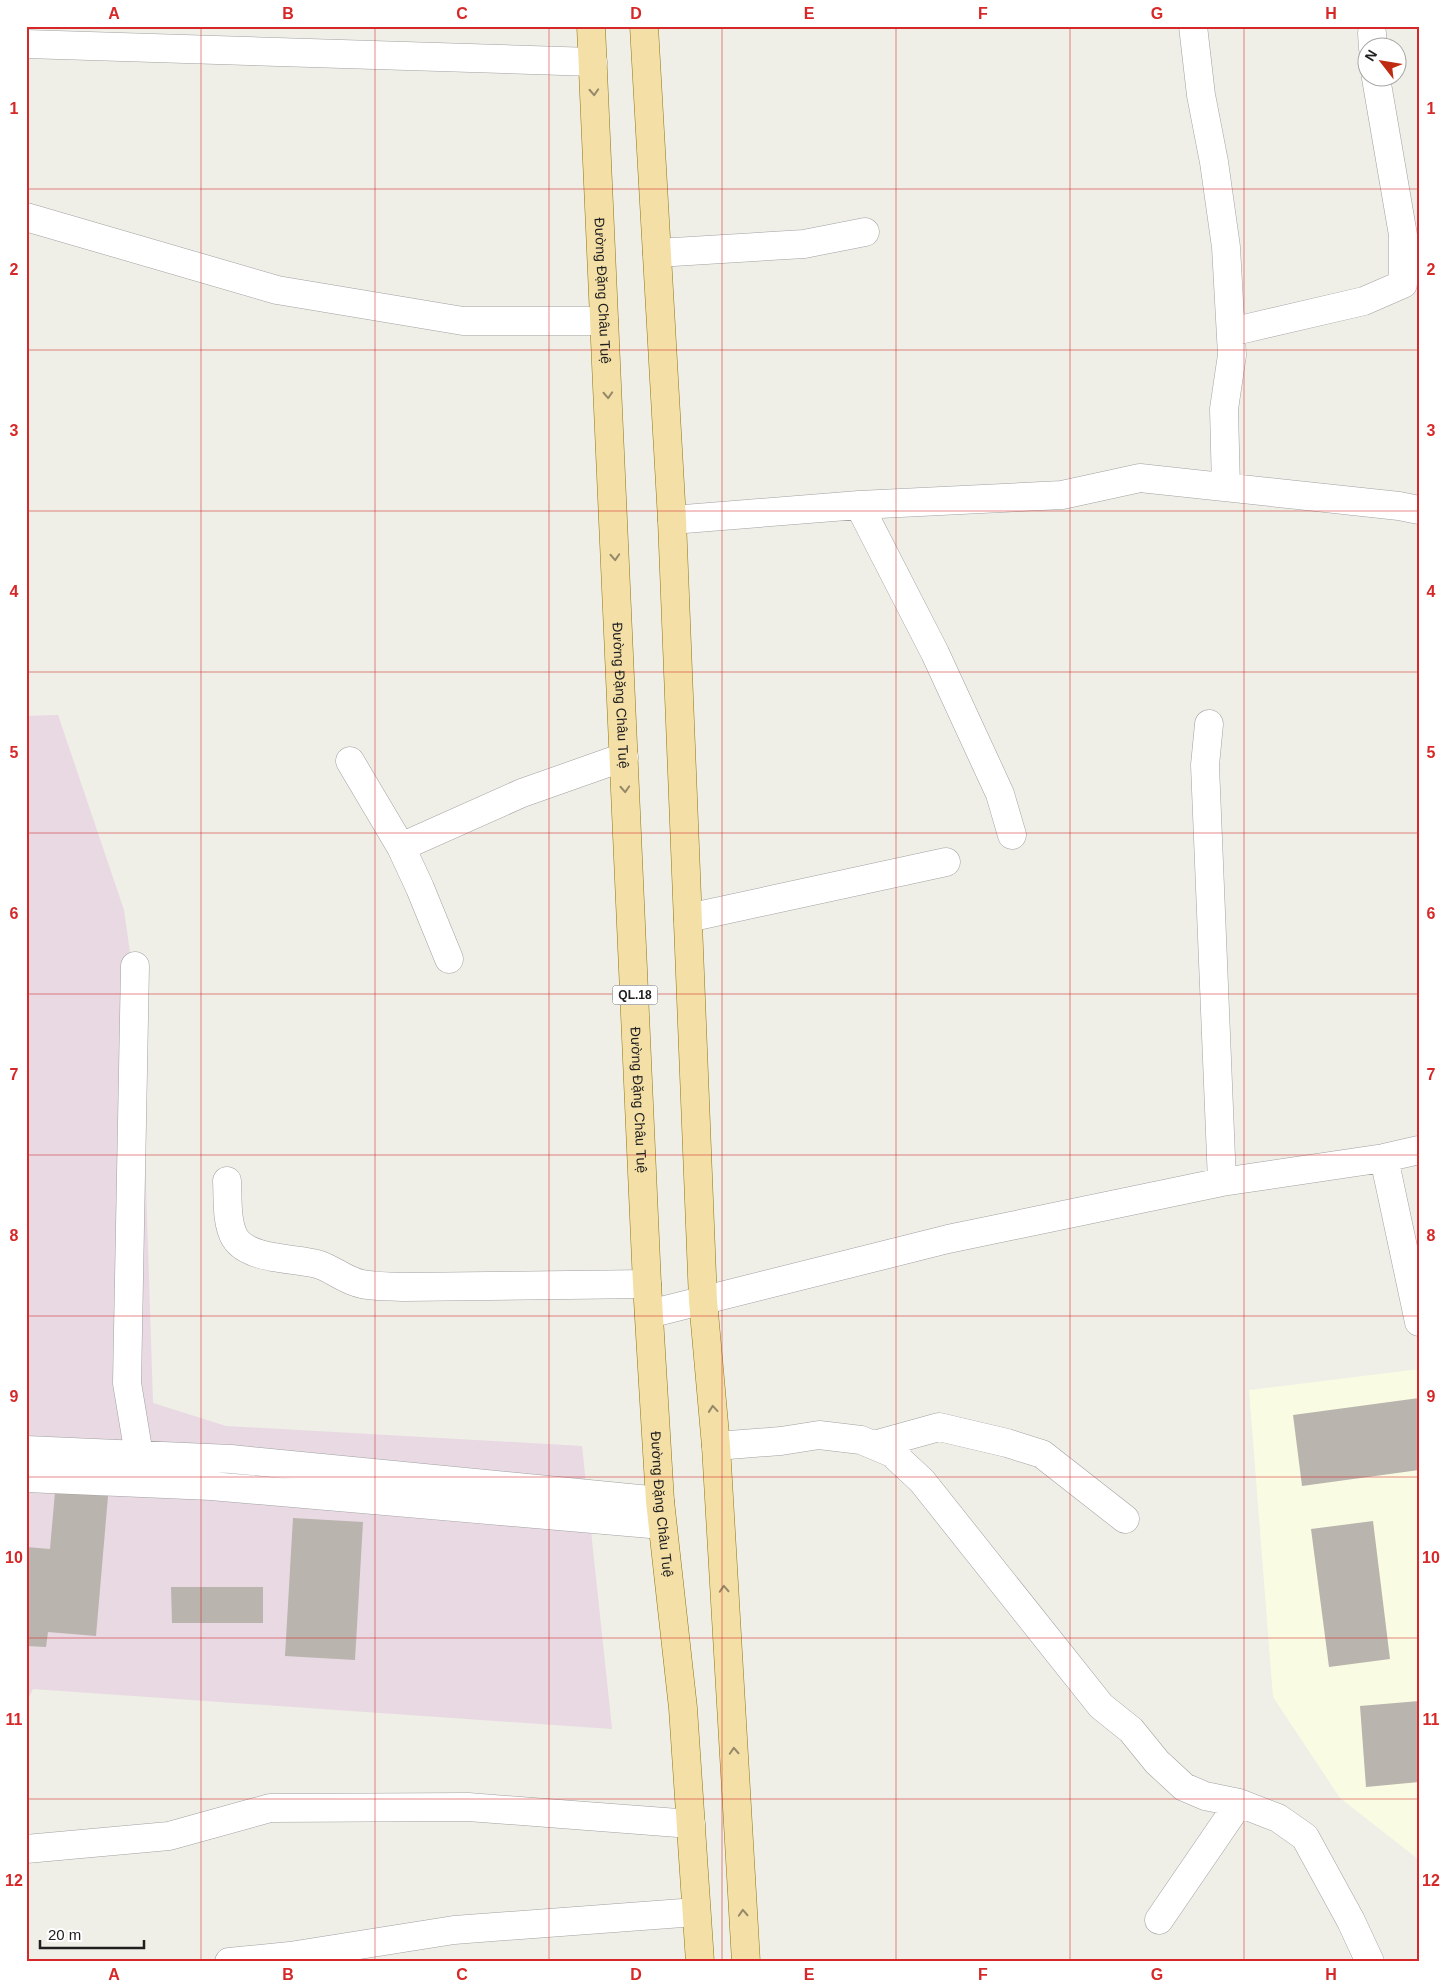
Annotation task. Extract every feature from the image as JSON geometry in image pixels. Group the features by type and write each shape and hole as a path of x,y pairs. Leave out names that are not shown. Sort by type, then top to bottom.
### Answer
{"main road":[{"name":"Đường Đặng Châu Tuệ","path":"591,26 649,1314 661,1513 683,1708 700,1962"},
{"path":"644,26 672,520 703,1301 716,1446 746,1962"}],"street":[{"path":"1193,26 1226,247 1232,355 1224,409 1226,487"},
{"path":"26,44 593,62"},
{"path":"1230,332 1364,301 1403,284 1402,235 1378,88"},
{"path":"26,217 277,290 463,321 604,321"},
{"path":"657,253 804,244 865,232"},
{"path":"672,520 859,505 1062,495 1140,478 1399,506 1419,510"},
{"path":"859,505 935,654 1000,794 1012,835"},
{"path":"1209,724 1204,765 1222,1182"},
{"path":"400,847 522,792 624,757"},
{"path":"350,761 400,847 420,888 449,959"},
{"path":"688,918 946,862"},
{"path":"135,966 127,1383 139,1455"},
{"path":"649,1314 948,1239 1222,1182 1384,1158 1419,1150"},
{"path":"1384,1158 1419,1322"},
{"path":"227,1181 230,1227 242,1246 258,1253 319,1264 342,1277 364,1285 404,1287 648,1284"},
{"path":"874,1445 939,1427 1007,1443 1042,1454 1125,1519"},
{"path":"716,1446 782,1441 818,1435 861,1440 892,1453 922,1481 1101,1706 1131,1730 1157,1762 1184,1787 1205,1796 1239,1802 1278,1818 1304,1837 1351,1921 1370,1962"},
{"path":"26,1450 231,1459 661,1513"},
{"path":"26,1478 211,1486 661,1513"},
{"path":"1159,1920 1239,1802"},
{"path":"26,1849 169,1836 270,1808 468,1807 691,1824"},
{"path":"229,1962 290,1956 454,1930 696,1912"}],"shaded area":[{"path":"58,715 124,910 141,1030 153,1403 226,1426 582,1446 612,1729 33,1689 26,1703 26,716"},
{"path":"1419,1369 1418,1859 1340,1798 1273,1697 1249,1390"}],"building":[{"path":"1419,1398 1419,1470 1302,1486 1293,1415"},
{"path":"55,1492 108,1496 96,1636 48,1632 46,1647 26,1646 26,1547 50,1549"},
{"path":"293,1518 363,1522 355,1660 285,1656"},
{"path":"1373,1521 1390,1659 1329,1667 1311,1529"},
{"path":"171,1587 263,1587 263,1623 172,1623"},
{"path":"1419,1701 1419,1782 1366,1787 1360,1706"}]}
